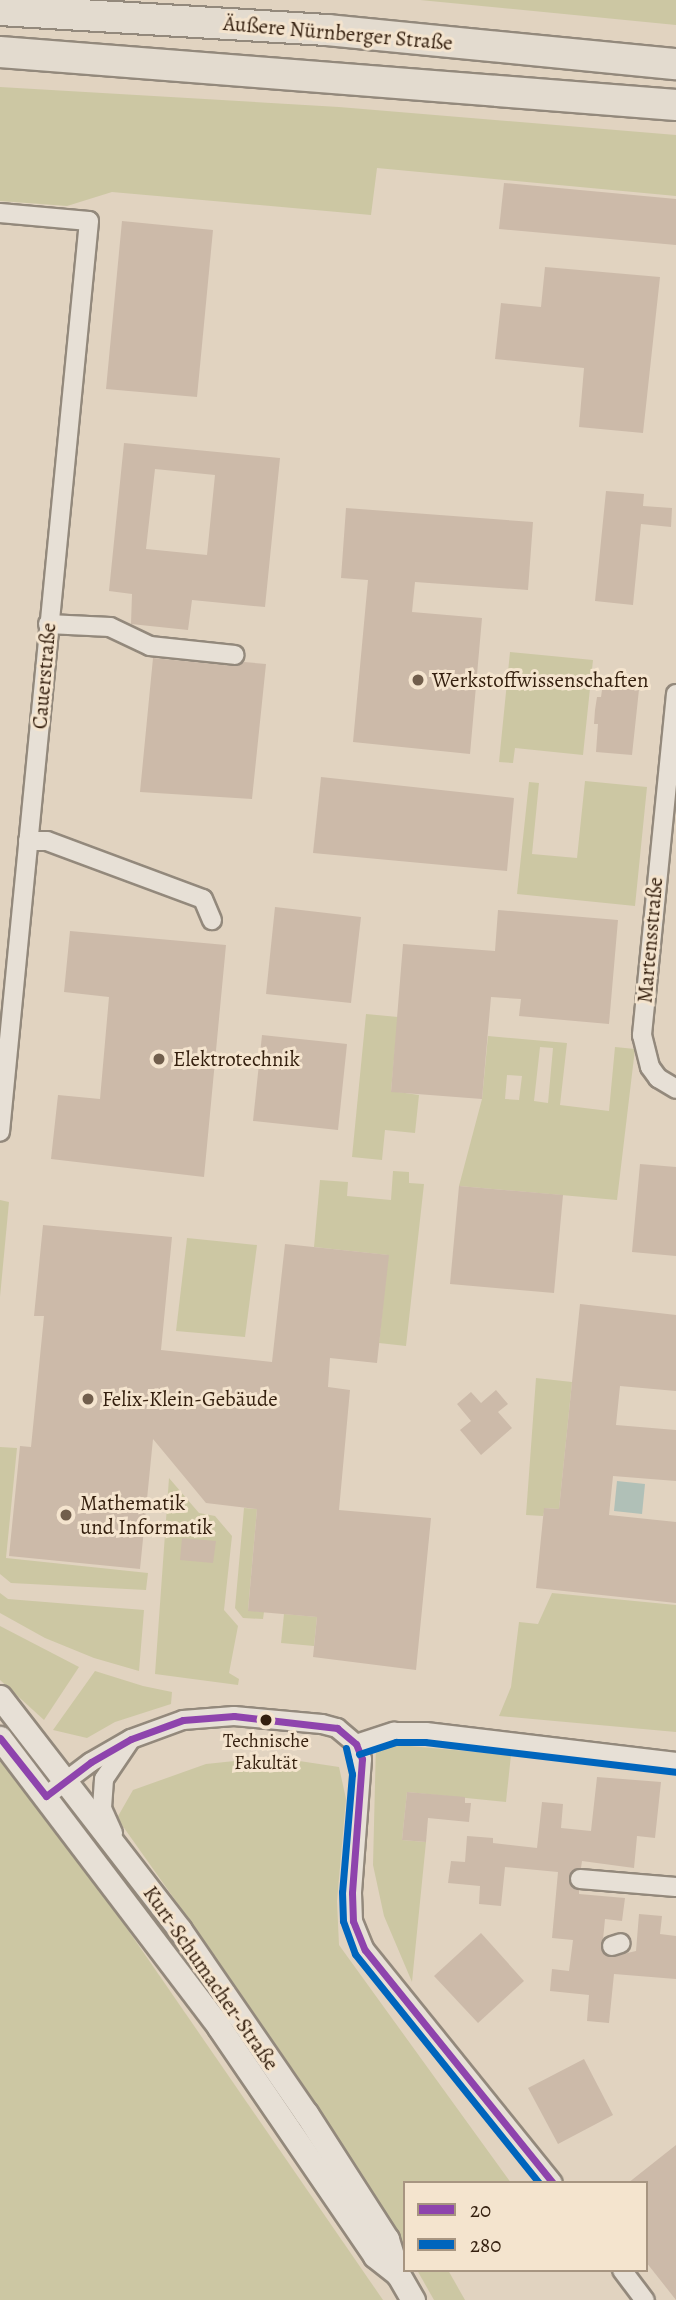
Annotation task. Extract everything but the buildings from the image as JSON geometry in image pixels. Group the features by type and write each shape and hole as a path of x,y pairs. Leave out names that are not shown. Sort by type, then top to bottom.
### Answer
{"highway":[{"path":"129,0 327,30"},
{"name":"Äußere Nürnberger Straße","path":"0,10 327,30 676,64"},
{"path":"0,52 676,106"}],"main road":[{"name":"Kurt-Schumacher-Straße","path":"0,1697 180,1930 314,2125 387,2239 398,2274 413,2300"},
{"name":"Kurt-Schumacher-Straße","path":"0,1738 219,2027 375,2256 398,2274"}],"street":[{"name":"Cauerstraße","path":"0,213 89,221 0,1132"},
{"path":"48,624 110,627 150,646 235,655"},
{"name":"Martensstraße","path":"676,694 647,955 642,1035 650,1067 676,1089"},
{"path":"27,841 47,841 203,898 212,920"},
{"path":"46,1797 65,1780 131,1739 183,1720 234,1716 322,1724 337,1728 356,1744 363,1774 352,1894 353,1921 365,1950 551,2181"},
{"path":"356,1744 394,1732 426,1732 676,1762"},
{"path":"122,1854 102,1808 104,1779 131,1739"},
{"path":"583,1878 650,1890 676,1886"},
{"path":"624,2272 645,2300"}],"shaded area":[{"path":"420,0 676,0 676,25"},
{"path":"0,87 339,107 676,135 676,196 377,168 371,215 112,192 67,206 0,201"},
{"path":"510,652 593,660 583,755 515,748 513,763 499,762"},
{"path":"585,781 647,787 635,906 517,894 529,782 539,783 532,854 577,858"},
{"path":"366,1014 398,1017 391,1091 419,1095 415,1133 385,1130 382,1160 352,1157"},
{"path":"488,1036 567,1043 560,1105 609,1111 615,1047 635,1049 617,1200 459,1186 482,1099","holes":["540,1047 553,1048 548,1103 534,1101","507,1075 522,1076 519,1100 505,1099"]},
{"path":"393,1171 409,1172 409,1183 424,1184 406,1346 379,1343 388,1255 314,1247 320,1180 348,1182 347,1196 391,1200"},
{"path":"0,1200 9,1202 0,1297"},
{"path":"187,1238 257,1245 245,1337 176,1331"},
{"path":"536,1378 572,1382 559,1509 545,1508 543,1516 526,1515"},
{"path":"0,1447 17,1448 6,1558 148,1573 146,1590 11,1583 0,1574"},
{"path":"169,1478 199,1513 215,1516 232,1536 224,1610 238,1626 229,1673 239,1679 238,1685 155,1674"},
{"path":"617,1481 645,1484 642,1514 614,1511"},
{"path":"244,1508 257,1509 248,1610 264,1612 263,1619 243,1618 235,1608"},
{"path":"0,1593 8,1599 144,1610 139,1671 94,1658 45,1638 0,1613"},
{"path":"552,1593 676,1605 676,1732 499,1716 511,1687 519,1622 538,1624"},
{"path":"284,1614 317,1617 314,1646 281,1643"},
{"path":"0,1626 79,1667 44,1720 0,1680"},
{"path":"95,1671 172,1692 171,1704 115,1722 87,1738 53,1730"},
{"path":"376,1743 511,1755 506,1802 407,1792 402,1840 426,1842 412,1982 384,1916 373,1865"},
{"path":"273,1757 339,1767 346,1799 337,1901 339,1945 510,2181 403,2181 403,2247 190,1921 117,1818 133,1790 206,1764"},
{"path":"0,1759 117,1914 383,2300 0,2300"},
{"path":"418,2272 449,2272 465,2300 434,2300"}],"transit line":[{"name":"20","path":"0,1738 46,1796 91,1762 131,1739 183,1720 234,1716 337,1728 356,1744 362,1759 352,1893 353,1921 365,1950 551,2181"},
{"name":"280","path":"359,1754 396,1742 425,1742 675,1772"},
{"name":"280","path":"346,1748 352,1774 342,1892 343,1921 355,1954 537,2181"}],"place":[{"name":"Werkstoffwissenschaften","path":"418,680"},
{"name":"Elektrotechnik","path":"159,1059"},
{"name":"Felix-Klein-Gebäude","path":"88,1399"},
{"name":"Mathematik und Informatik","path":"66,1515"},
{"name":"Technische Fakultät","path":"266,1720"}]}
